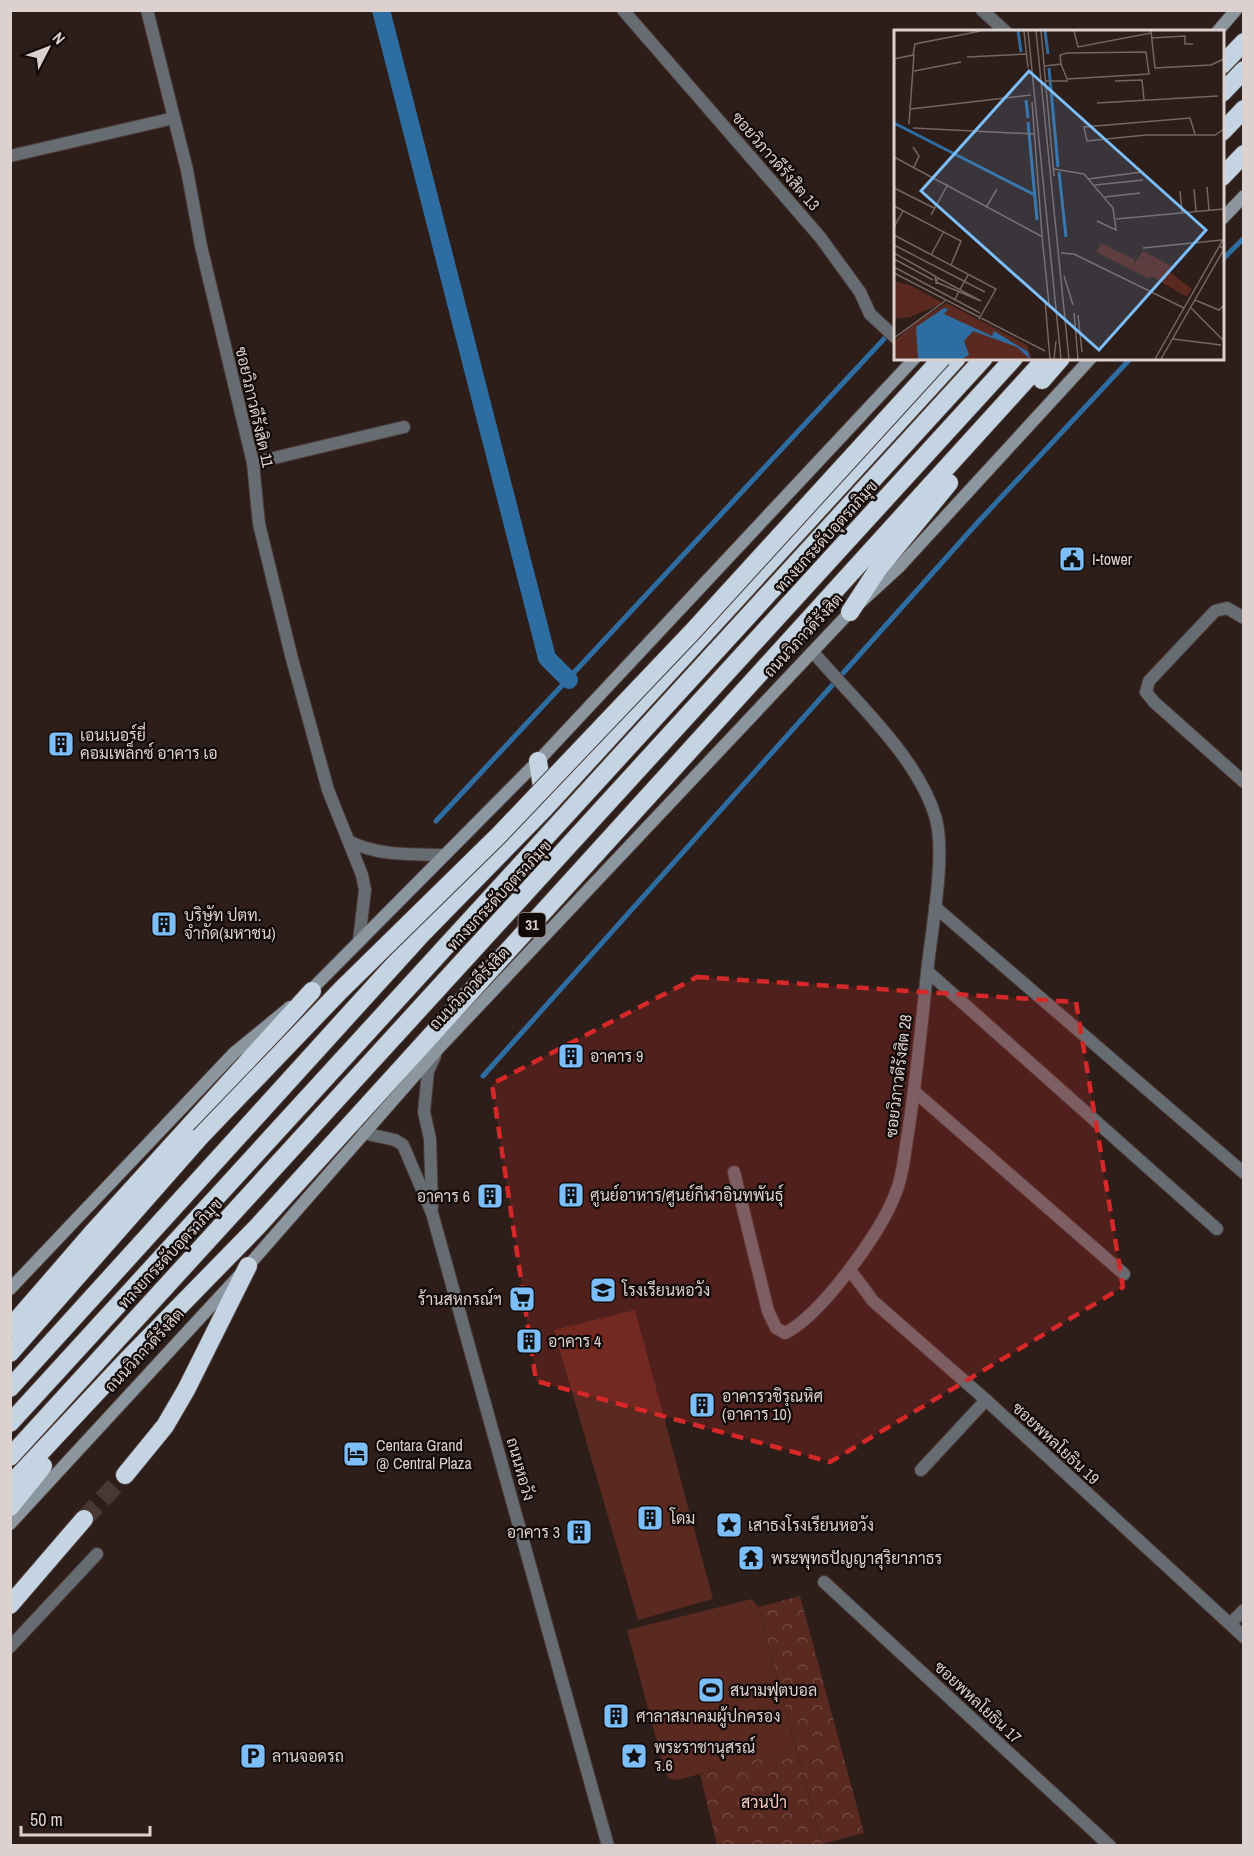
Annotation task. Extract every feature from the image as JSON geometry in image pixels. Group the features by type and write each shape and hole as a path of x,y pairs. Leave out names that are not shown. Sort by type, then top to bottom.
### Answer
{"highway":[{"path":"1224,63 1244,42"},
{"path":"1224,79 1244,63"},
{"path":"1224,91 1244,70"},
{"path":"1224,130 1244,109"},
{"path":"1224,162 1244,140"},
{"path":"1224,175 1244,154"},
{"path":"10,1353 200,1137 341,990 499,835 693,631 940,360"},
{"path":"10,1388 421,935 545,808 955,360"},
{"name":"ทางยกระดับอุตราภิมุข","path":"10,1423 982,360"},
{"name":"ทางยกระดับอุตราภิมุข","path":"10,1456 1012,360"},
{"name":"ถนนวิภาวดีรังสิต","path":"10,1485 126,1361 258,1226 1044,360"},
{"path":"850,612 899,543 1059,360"},
{"path":"538,761 545,808"},
{"path":"10,1328 157,1161 312,991"},
{"path":"125,1475 171,1417 248,1266"},
{"path":"10,1507 126,1361"},
{"path":"10,1605 84,1519"}],"main road":[{"path":"1219,30 1236,10"},
{"path":"1224,217 1244,196"},
{"path":"10,1289 253,1034 312,991 443,855 538,761 913,360"},
{"name":"ถนนวิภาวดีรังสิต","path":"10,1524 248,1266 438,1049 850,612 900,566 1089,360"}],"street":[{"name":"ซอยวิภาวดีรังสิต 11","path":"147,10 174,118 225,355 253,463 259,524 291,655 327,790 362,875 364,890 359,941"},
{"name":"ซอยวิภาวดีรังสิต 13","path":"623,10 820,237 860,292 870,314 894,336"},
{"path":"982,10 1004,30"},
{"path":"10,156 174,118"},
{"path":"253,463 404,427"},
{"path":"1244,618 1227,608 1215,611 1149,681 1146,692 1154,702 1244,782"},
{"name":"ซอยวิภาวดีรังสิต 28","path":"734,1172 768,1311 776,1328 785,1333 809,1317 850,1270 894,1198 915,1092 936,906 937,822 931,803 919,779 900,754 813,652"},
{"path":"350,842 364,849 390,854 443,855"},
{"path":"936,906 1244,1173"},
{"path":"927,971 1217,1229"},
{"path":"432,1213 430,1138 424,1112 428,1071 438,1049"},
{"path":"915,1092 1124,1274"},
{"name":"ถนนหอวัง","path":"363,1133 394,1140 403,1145 432,1213 608,1845"},
{"name":"ซอยพหลโยธิน 19","path":"850,1270 873,1301 986,1400 1244,1637"},
{"path":"921,1470 986,1400"},
{"path":"10,1647 97,1554"},
{"name":"ซอยพหลโยธิน 17","path":"824,1582 1110,1845"},
{"path":"1230,1624 1244,1610"}],"highlighted area":[{"path":"697,977 1076,1002 1123,1287 830,1462 536,1381 492,1084"}],"green space":[{"name":"โดม","path":"635,1310 713,1599 638,1620 554,1330"},
{"path":"800,1596 864,1833 822,1844 758,1607"},
{"name":"สนามฟุตบอล","path":"752,1599 758,1607 796,1749 677,1780 669,1779 665,1772 627,1630"},
{"name":"สวนป่า","path":"796,1749 822,1845 717,1845 700,1774"}],"waterway":[{"path":"381,10 547,658 569,680"},
{"path":"1224,258 1244,238"},
{"path":"436,821 894,328"},
{"path":"483,1076 979,521 1129,360"}],"tunnel":[{"path":"84,1519 125,1475"}],"place":[{"name":"I-tower","path":"1072,559"},
{"name":"เอนเนอร์ยี่ คอมเพล็กซ์ อาคาร เอ","path":"61,744"},
{"name":"บริษัท ปตท. จำกัด(มหาชน)","path":"164,924"},
{"name":"อาคาร 9","path":"571,1056"},
{"name":"ศูนย์อาหาร/ศูนย์กีฬาอินทพันธุ์","path":"571,1195"},
{"name":"อาคาร 6","path":"490,1196"},
{"name":"โรงเรียนหอวัง","path":"603,1290"},
{"name":"ร้านสหกรณ์ฯ","path":"522,1299"},
{"name":"อาคาร 4","path":"529,1341"},
{"name":"อาคารวชิรุณหิศ (อาคาร 10)","path":"702,1405"},
{"name":"Centara Grand @ Central Plaza","path":"356,1454"},
{"name":"โดม","path":"650,1518"},
{"name":"เสาธงโรงเรียนหอวัง","path":"729,1525"},
{"name":"อาคาร 3","path":"579,1532"},
{"name":"พระพุทธปัญญาสุริยาภาธร","path":"751,1558"},
{"name":"สนามฟุตบอล","path":"711,1690"},
{"name":"ศาลาสมาคมผู้ปกครอง","path":"616,1716"},
{"name":"ลานจอดรถ","path":"253,1756"},
{"name":"พระราชานุสรณ์ ร.6","path":"634,1756"}]}
